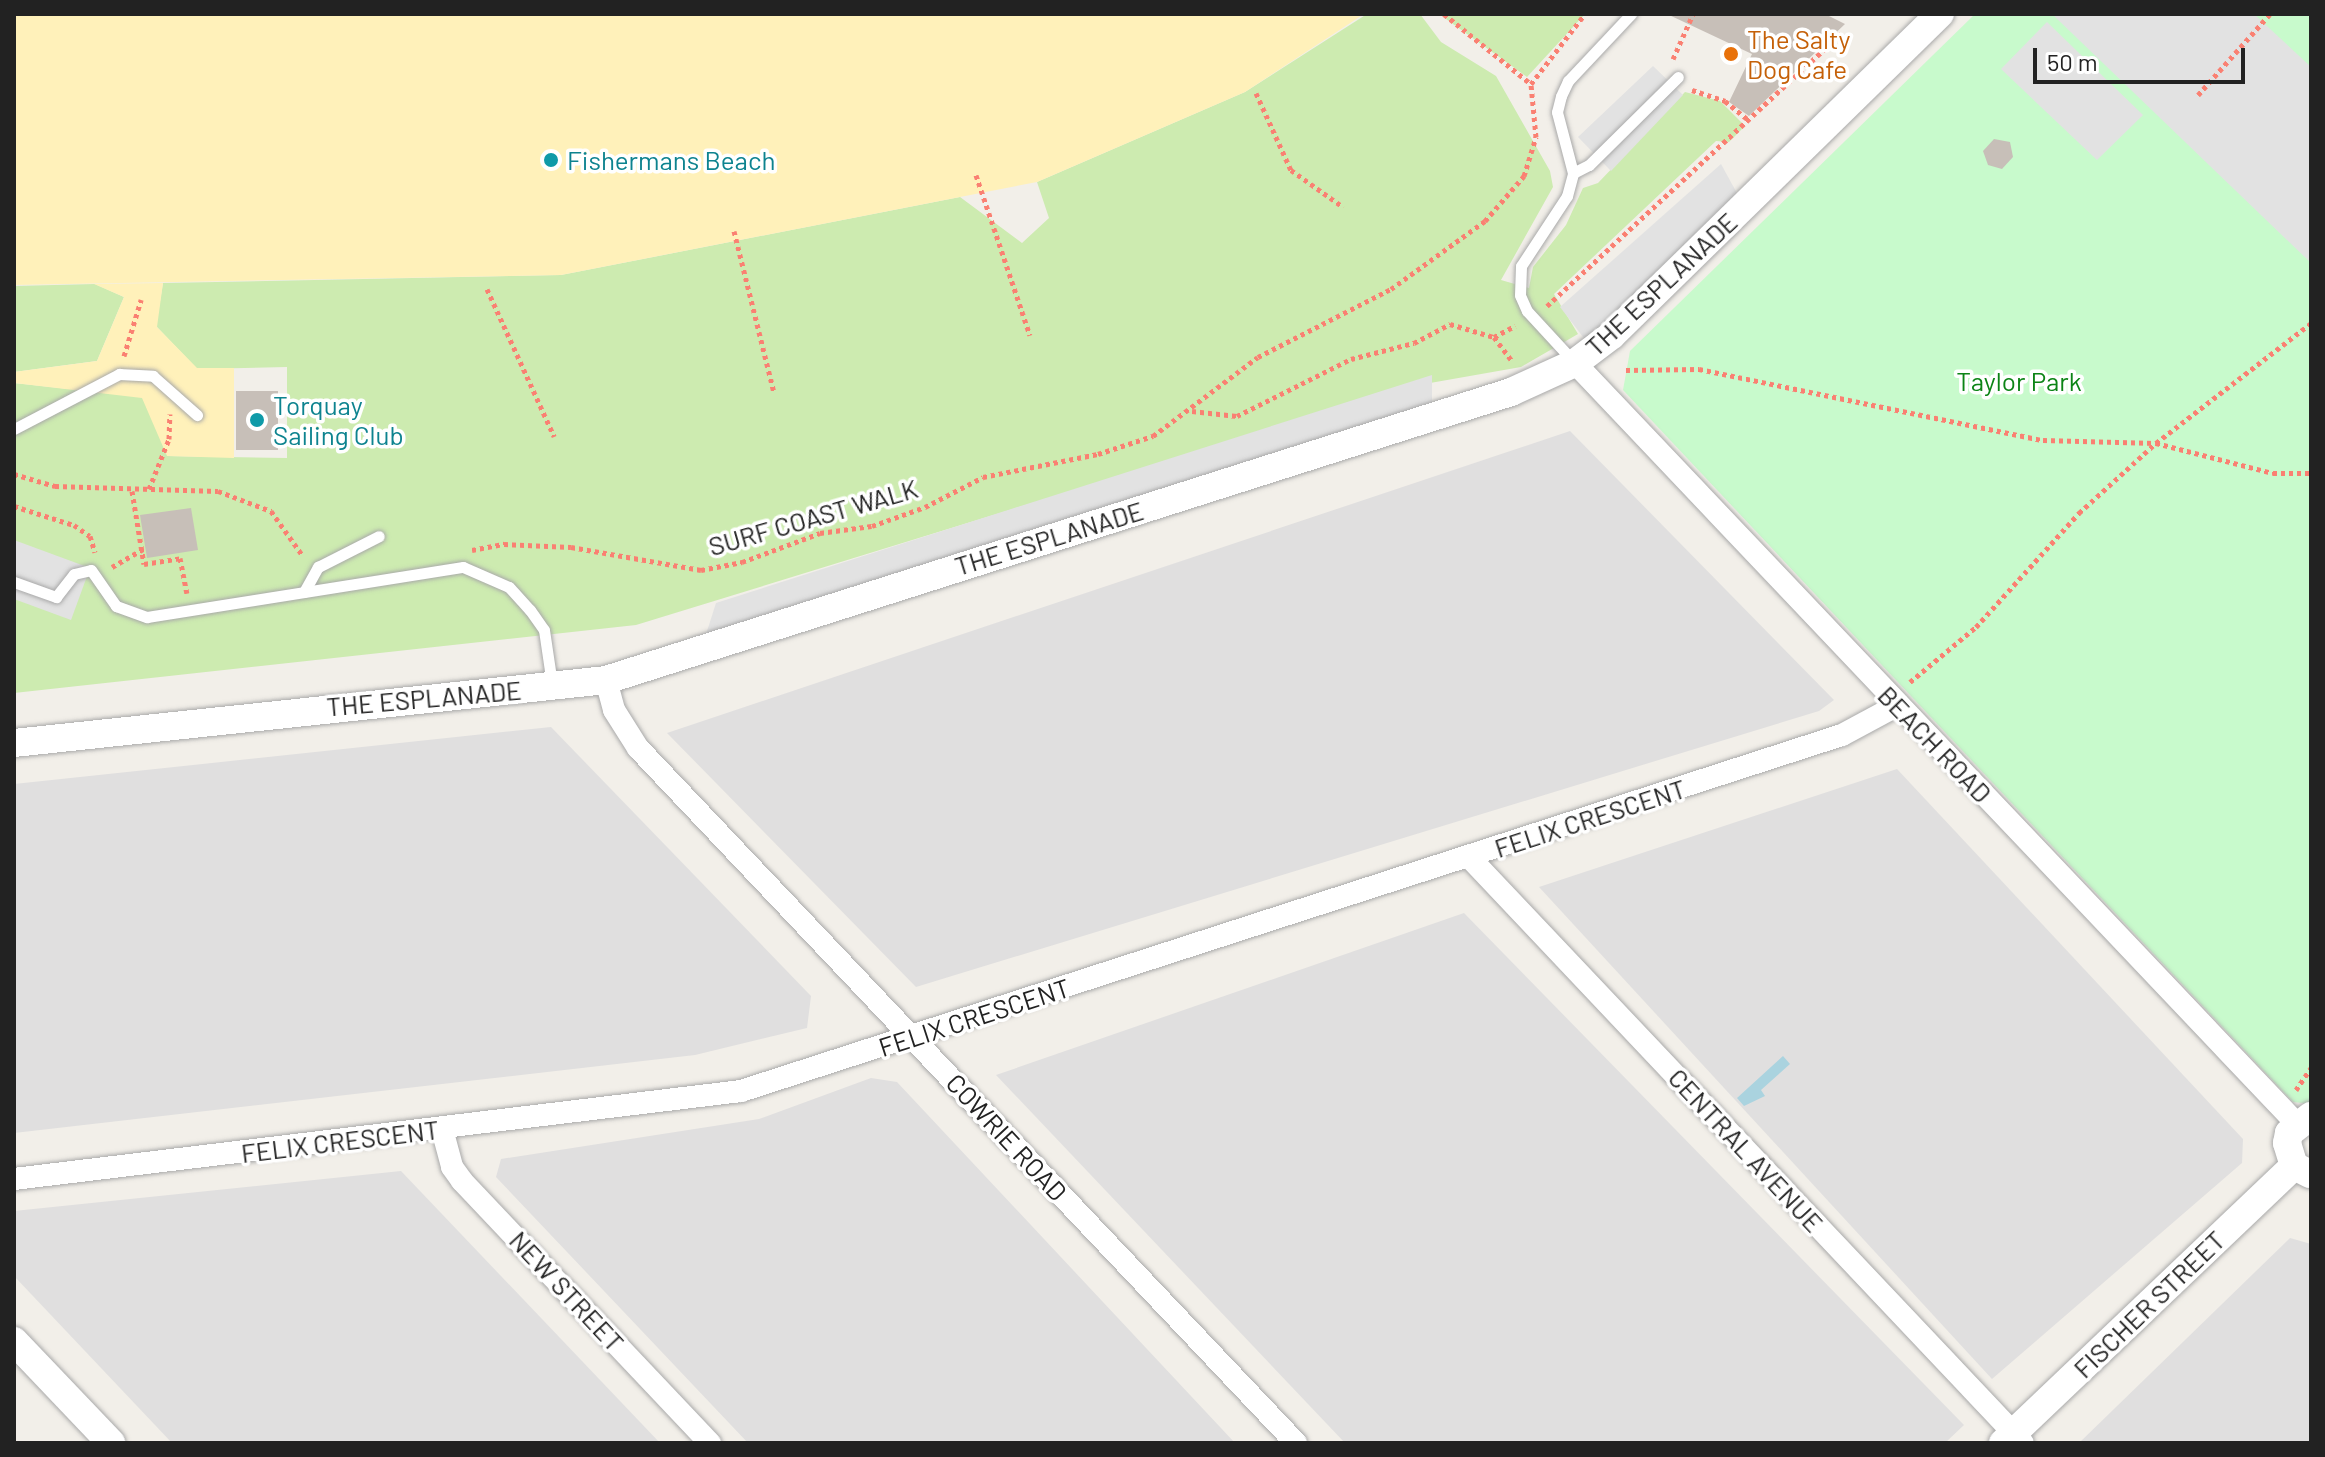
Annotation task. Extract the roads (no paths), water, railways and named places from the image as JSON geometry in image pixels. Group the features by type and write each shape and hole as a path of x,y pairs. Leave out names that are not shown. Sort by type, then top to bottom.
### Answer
{"street":[{"name":"THE ESPLANADE","path":"14,743 606,680 1511,392 1575,363 1612,335 1940,14"},
{"name":"BEACH ROAD","path":"1575,363 1895,702 2304,1120"},
{"name":"COWRIE ROAD","path":"606,680 614,710 638,748 1296,1443"},
{"name":"FELIX CRESCENT","path":"14,1179 741,1091 1842,735 1895,702"},
{"name":"CENTRAL AVENUE","path":"1469,857 2013,1440"},
{"name":"FISCHER STREET","path":"2013,1440 2303,1170 2287,1143 2304,1120"},
{"name":"NEW STREET","path":"442,1129 452,1167 462,1181 710,1443"},
{"path":"14,1341 111,1443"}],"lane":[{"path":"1575,363 1527,311 1519,281 1521,266 1567,196 1573,173 1557,112 1561,96 1568,81 1631,14"},
{"path":"1573,173 1589,165 1678,77"},
{"path":"14,429 119,374 153,376 197,415"},
{"path":"304,592 318,567 379,536"},
{"path":"14,582 56,597 74,574 96,572 108,600 122,611 147,617 463,567 487,574 509,587 544,630 553,686"}],"water":[{"path":"1783,1056 1790,1064 1761,1090 1765,1096 1744,1106 1737,1098"}],"place":[{"name":"The Salty Dog Cafe","path":"1731,54"},
{"name":"Fishermans Beach","path":"551,160"},
{"name":"Torquay Sailing Club","path":"257,420"}],"park label":[{"name":"Taylor Park","path":"2019,381"}]}
